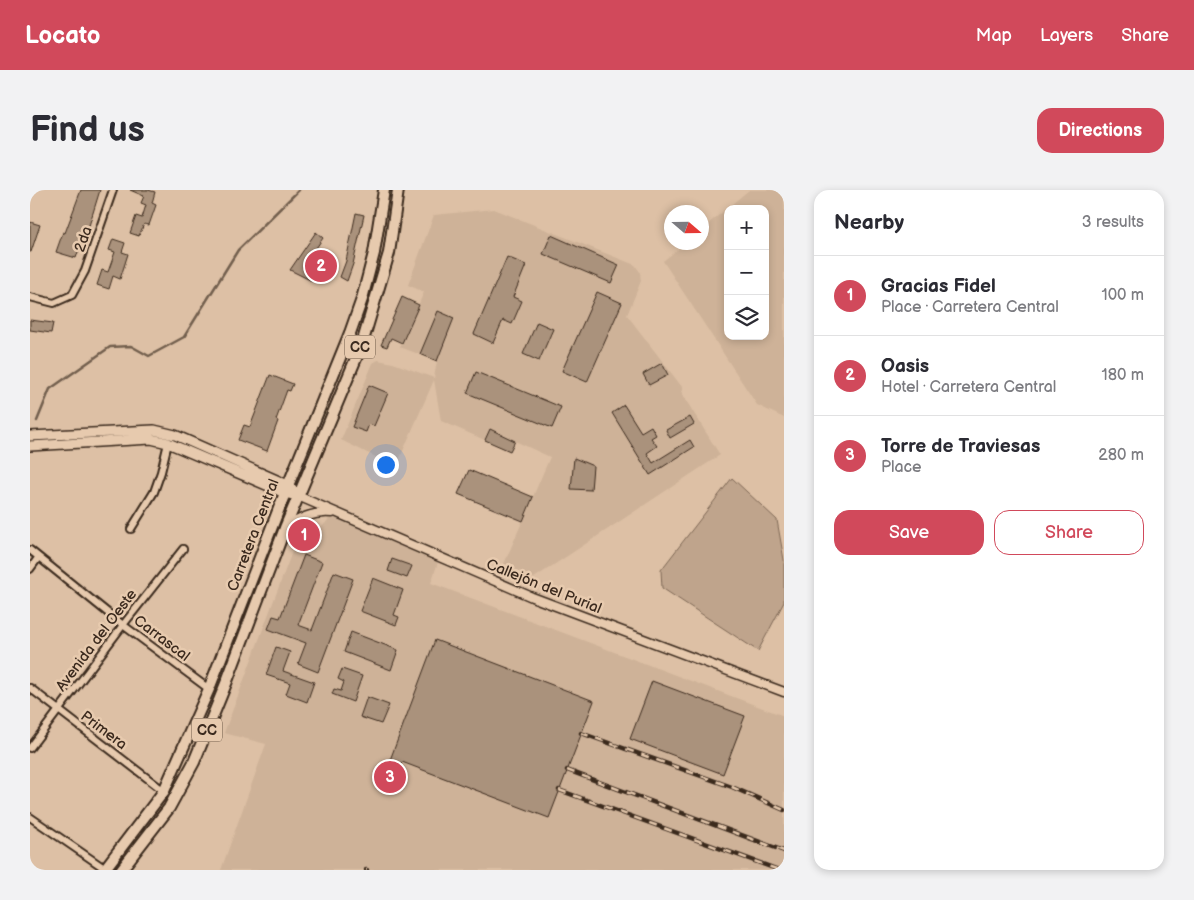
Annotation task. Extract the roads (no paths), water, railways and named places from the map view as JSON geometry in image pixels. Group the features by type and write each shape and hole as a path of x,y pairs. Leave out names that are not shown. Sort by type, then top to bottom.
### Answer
{"main road":[{"name":"Carretera Central","path":"106,870 164,791 209,689 362,299 374,253 384,190"},
{"name":"Carretera Central","path":"121,870 169,808 194,762 285,528 362,344 388,253 398,190"},
{"path":"350,333 362,344"},
{"path":"30,436 154,430 175,435 298,496"},
{"path":"30,446 151,438 287,489"},
{"path":"130,870 131,858"}],"street":[{"name":"2da","path":"30,297 54,303 72,294 85,270 113,190"},
{"path":"131,529 154,492 162,472 168,443"},
{"name":"Callejón del Purial","path":"298,496 532,597 784,692"},
{"path":"285,528 294,521 310,515 325,512 338,514"},
{"name":"Avenida del Oeste","path":"30,748 183,549"},
{"name":"Carrascal","path":"30,550 123,625 209,689"},
{"path":"30,569 38,558"},
{"name":"Primera","path":"30,688 164,791"},
{"path":"30,816 106,870"}],"waterway":[{"path":"37,421 50,389 110,347 131,346 149,356 184,337 238,250 299,190"}],"railway":[{"path":"581,733 732,787 784,810"},
{"path":"567,770 784,851"},
{"path":"559,790 779,870"}],"place":[{"name":"Oasis","path":"321,266"},
{"name":"Gracias Fidel","path":"304,535"},
{"name":"Torre de Traviesas","path":"390,777"}]}
